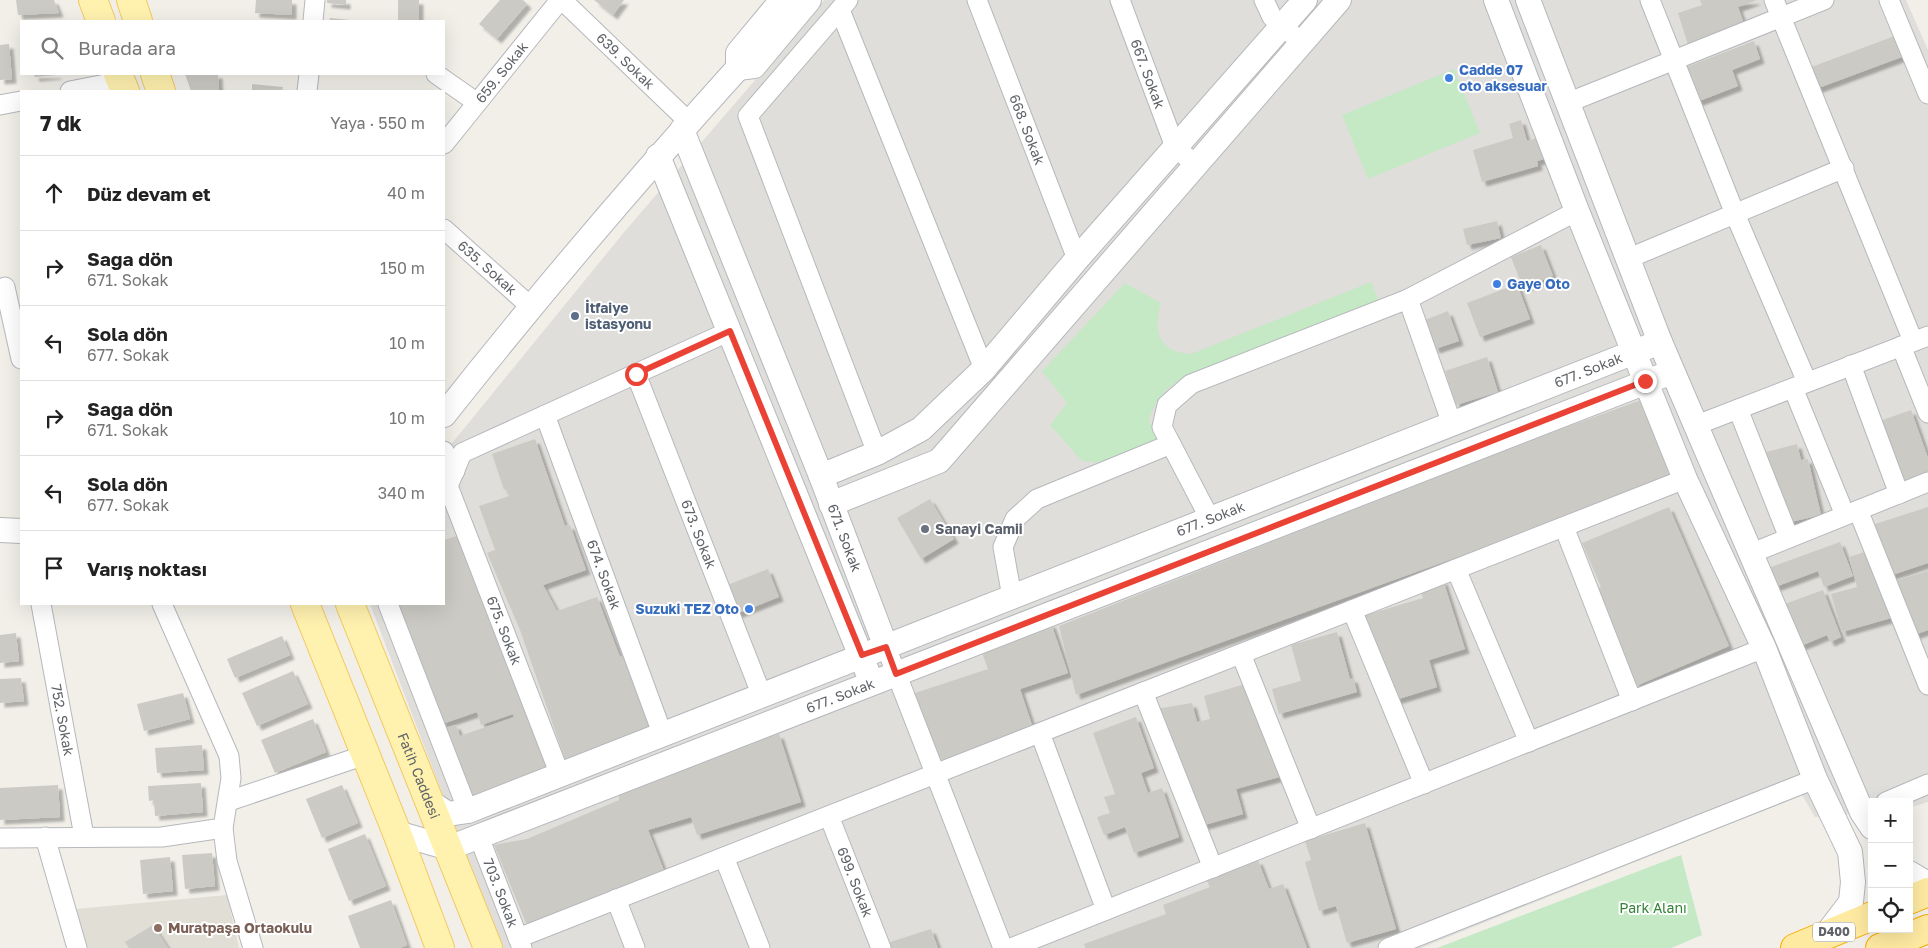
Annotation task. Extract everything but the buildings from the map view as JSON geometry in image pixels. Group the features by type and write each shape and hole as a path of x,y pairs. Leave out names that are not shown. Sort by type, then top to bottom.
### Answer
{"highway":[{"path":"1913,898 1928,892"},
{"name":"D400","path":"1795,948 1868,918"},
{"path":"1880,948 1928,929"}],"main road":[{"path":"94,0 101,20"},
{"path":"131,0 138,20"},
{"path":"155,75 161,90"},
{"path":"305,605 397,833 440,948"},
{"name":"Fatih Caddesi","path":"350,605 488,948"}],"street":[{"path":"313,20 315,0"},
{"name":"659. Sokak","path":"445,143 476,102 561,0"},
{"name":"639. Sokak","path":"561,0 685,126"},
{"path":"738,68 738,53 782,0"},
{"path":"445,414 530,306 658,156 738,68 754,66 810,0"},
{"name":"668. Sokak","path":"977,0 1077,259"},
{"name":"667. Sokak","path":"1120,0 1175,147"},
{"path":"1264,0 1272,17 1281,27 1302,43"},
{"path":"821,476 877,453 920,430 984,369 1077,259 1305,0"},
{"path":"831,504 939,461 1197,166 1339,0"},
{"path":"1496,0 1577,211 1685,479 1764,648 1815,779 1850,852 1853,882 1851,902 1826,935"},
{"path":"1528,0 1627,259 1694,426 1868,816"},
{"path":"1650,0 1851,513 1928,685"},
{"path":"1567,103 1673,61 1778,8 1824,0"},
{"path":"1889,0 1928,94"},
{"path":"877,453 748,116 844,5 984,369"},
{"path":"1778,8 1914,341 1928,413"},
{"path":"307,90 309,75"},
{"path":"437,75 476,102"},
{"path":"76,90 121,82"},
{"path":"0,105 20,101"},
{"name":"671. Sokak","path":"685,126 896,674 1004,948"},
{"path":"1175,147 1197,166"},
{"name":"671. Sokak","path":"658,156 862,655 872,684"},
{"path":"1627,259 1844,168"},
{"path":"1210,519 1162,427 1167,405 1191,384 1408,299 1577,211"},
{"name":"635. Sokak","path":"445,230 530,306"},
{"path":"9,287 20,353"},
{"path":"1408,299 1452,424"},
{"path":"449,482 462,452 730,331"},
{"path":"1694,426 1914,341"},
{"name":"677. Sokak","path":"428,801 448,814 468,811 662,733 762,696 1660,342"},
{"path":"1851,366 1898,494"},
{"name":"677. Sokak","path":"449,848 1672,372"},
{"name":"673. Sokak","path":"636,374 762,696"},
{"path":"1738,409 1790,538"},
{"name":"674. Sokak","path":"545,415 662,733"},
{"path":"1012,597 1003,547 1015,519 1037,499 1171,444"},
{"name":"675. Sokak","path":"445,457 449,482 560,775"},
{"path":"520,943 616,900 1713,468"},
{"path":"1752,553 1928,482"},
{"path":"1564,527 1632,701"},
{"path":"0,530 20,531"},
{"path":"1456,569 1529,742"},
{"name":"752. Sokak","path":"41,605 84,836"},
{"path":"162,605 228,756 231,778 229,801 223,828 227,861 253,948"},
{"path":"388,605 468,811"},
{"path":"1352,610 1424,784"},
{"path":"1011,948 1788,638"},
{"path":"1241,654 1311,829"},
{"path":"1143,692 1213,868"},
{"path":"1040,733 1106,910"},
{"path":"229,801 365,755"},
{"path":"1388,948 1815,779"},
{"path":"1895,798 1928,784"},
{"name":"699. Sokak","path":"829,816 881,948"},
{"path":"0,838 162,837 223,828"},
{"path":"397,833 449,848"},
{"path":"45,837 77,948"},
{"name":"703. Sokak","path":"479,837 520,943"},
{"path":"724,857 760,948"},
{"path":"1913,875 1928,884"},
{"path":"616,900 635,948"}],"shaded area":[{"path":"824,0 1906,0 1928,50 1928,802 1913,807 1913,798 1868,798 1868,812 1815,817 1802,795 1421,948 501,948 370,605 445,605 445,452 625,231"},
{"name":"Muratpaşa Ortaokulu","path":"227,895 239,948 86,948 76,909"}],"green space":[{"path":"1454,69 1480,133 1368,179 1342,115"},
{"path":"1371,282 1379,301 1196,371 1172,385 1156,403 1149,421 1159,437 1106,463 1082,461 1050,425 1067,403 1042,371 1125,283 1161,303 1157,322 1161,338 1172,349 1191,354"},
{"name":"Park Alanı","path":"1681,855 1702,935 1671,948 1437,948"}],"place":[{"name":"Cadde 07 oto aksesuar","path":"1449,78"},
{"name":"Gaye Oto","path":"1497,284"},
{"name":"İtfaiye istasyonu","path":"575,316"},
{"name":"Sanayi Camii","path":"925,529"},
{"name":"Suzuki TEZ Oto","path":"749,609"},
{"name":"Muratpaşa Ortaokulu","path":"158,928"}],"route":[{"path":"636,374 730,331 862,655 886,647 896,674 1645,381"}]}
